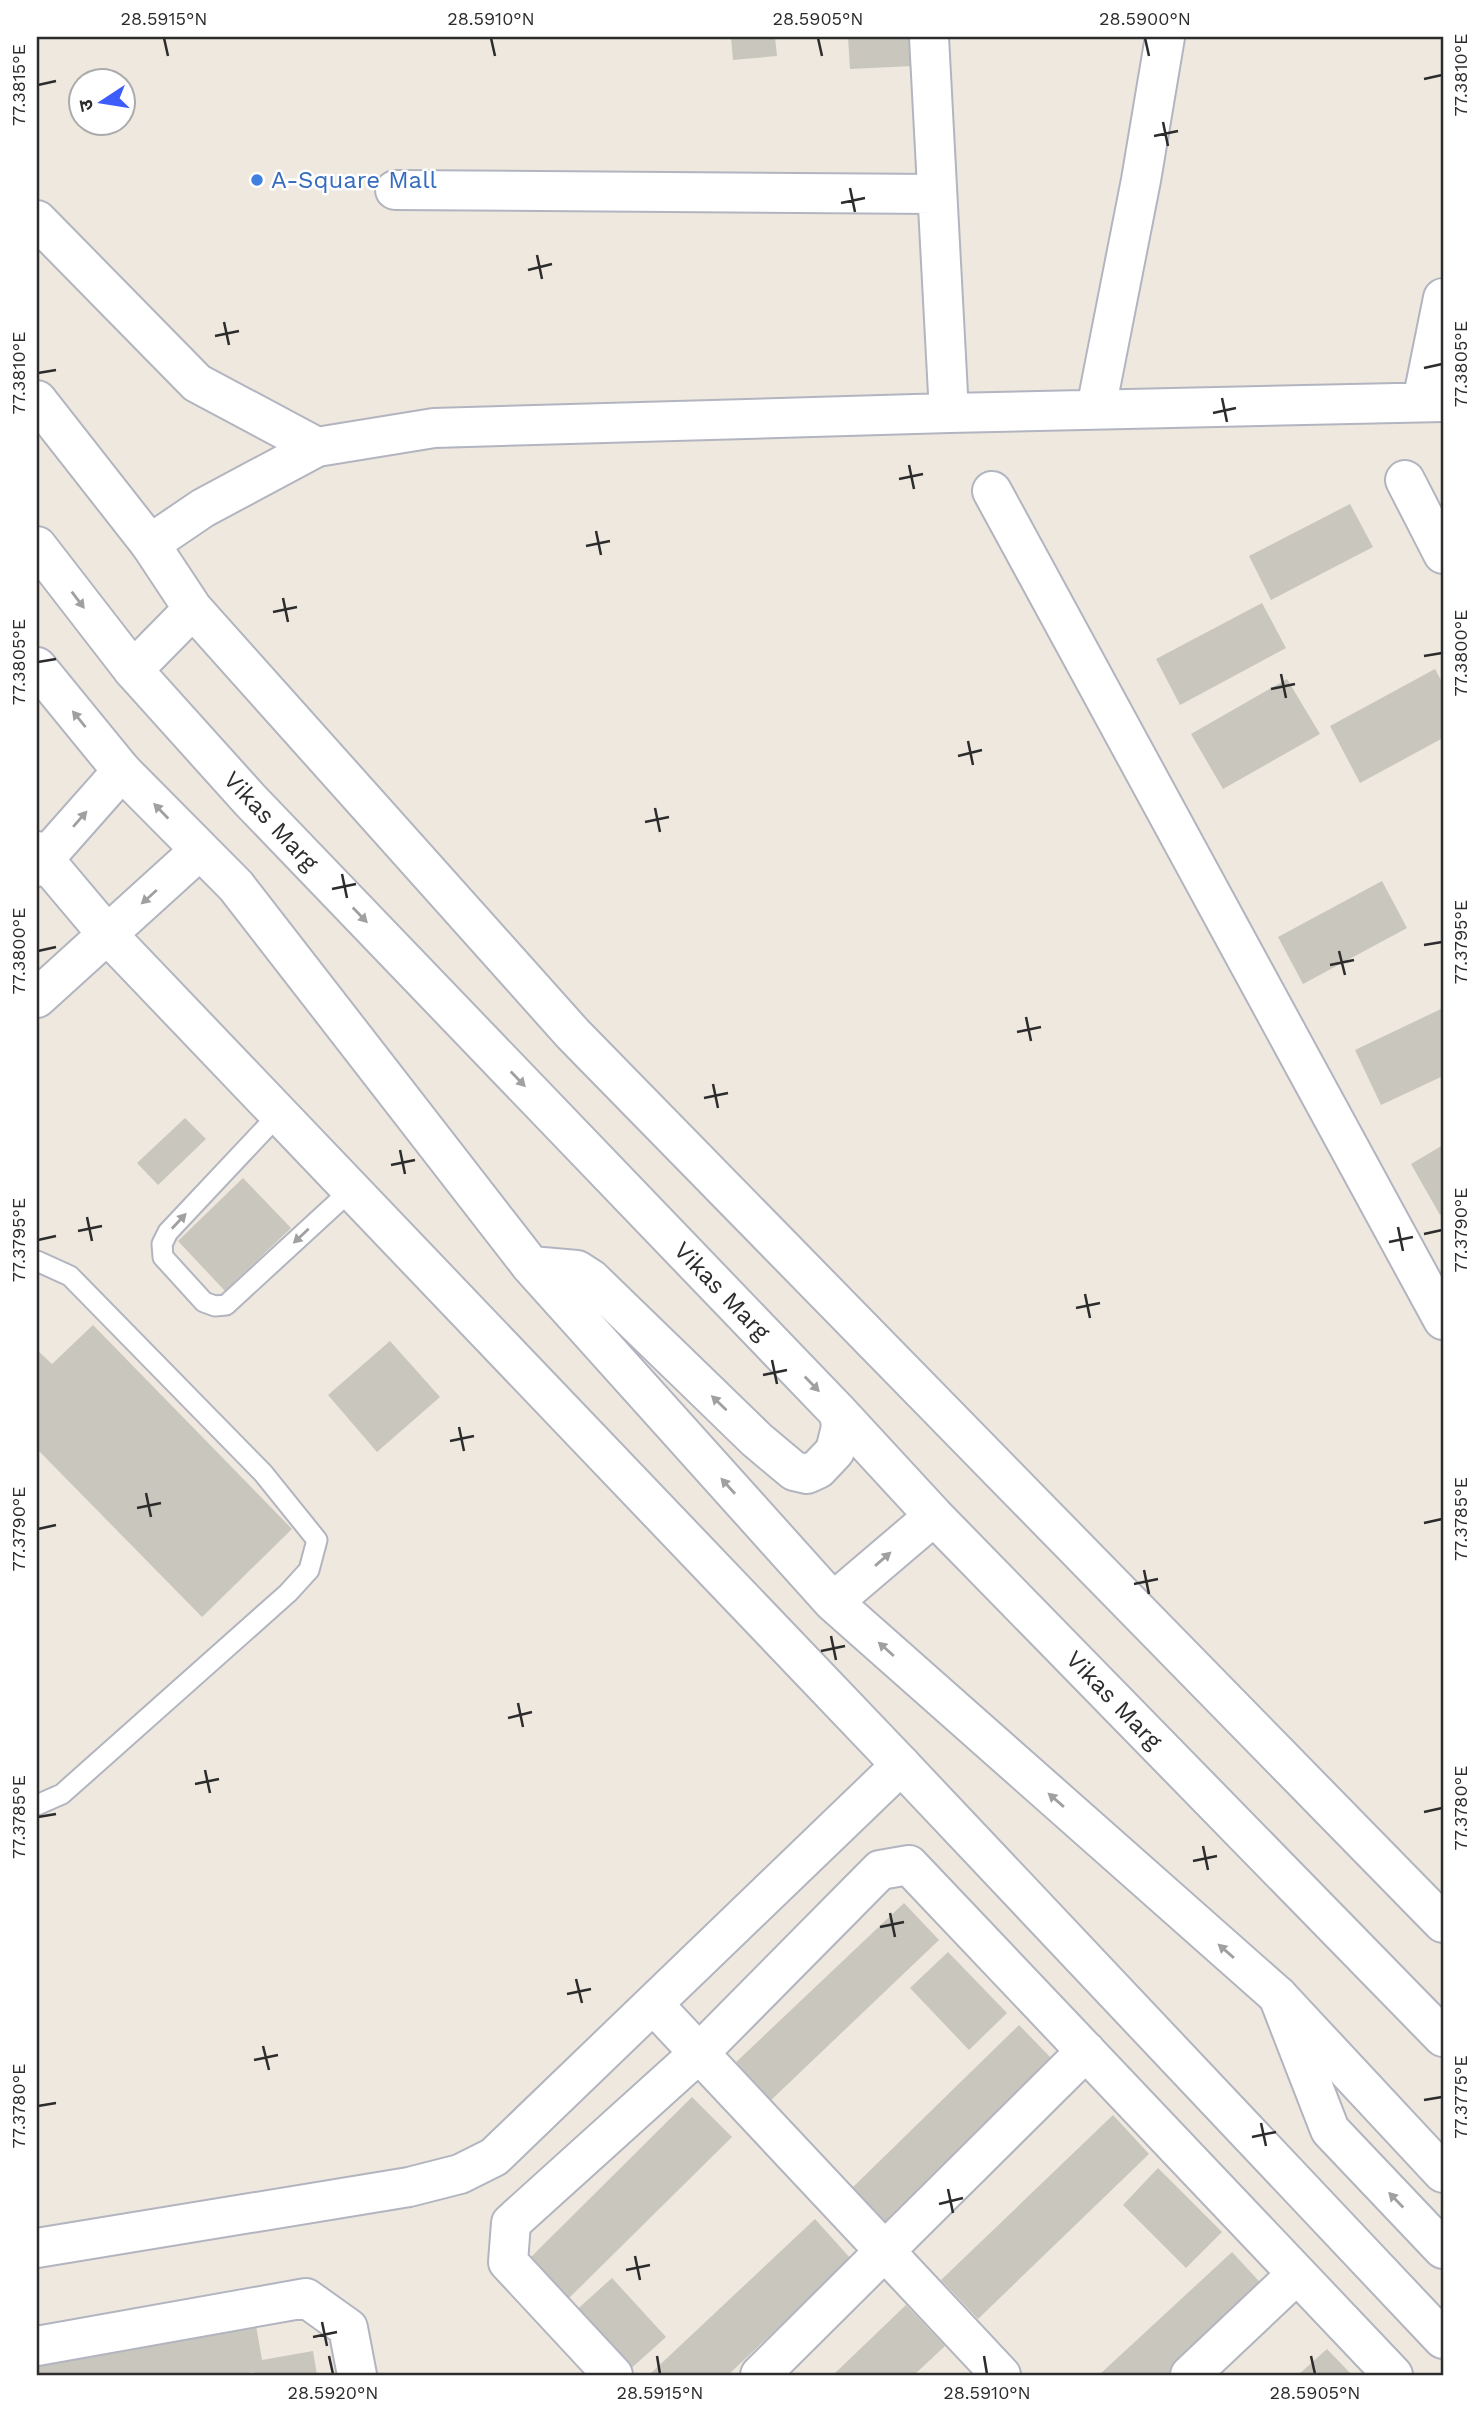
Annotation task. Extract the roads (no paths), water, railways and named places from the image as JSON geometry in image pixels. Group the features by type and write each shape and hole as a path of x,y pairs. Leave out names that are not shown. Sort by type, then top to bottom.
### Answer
{"street":[{"path":"929,37 949,413"},
{"path":"1096,409 1141,180 1165,37"},
{"path":"394,190 936,194"},
{"path":"37,220 197,383 317,447"},
{"path":"150,544 203,508 317,447 434,428 1432,402 1443,298"},
{"path":"37,400 150,544 193,609 573,1034 1443,1923"},
{"path":"1405,480 1443,554"},
{"path":"992,491 1443,1320"},
{"name":"Vikas Marg","path":"37,546 133,670 291,843 839,1413 934,1516 1437,2019"},
{"path":"133,670 193,609"},
{"path":"37,667 122,771 236,887 531,1266 833,1602 1278,1996 1443,2173"},
{"path":"122,771 39,859 107,934 901,1765 1443,2339"},
{"path":"37,998 199,851"},
{"path":"531,1266 577,1270 591,1279 757,1440 794,1471 807,1474 817,1469 835,1451 841,1427 839,1413"},
{"path":"833,1602 934,1516"},
{"path":"37,2248 409,2187 460,2174 494,2157 901,1765"},
{"path":"613,2375 508,2262 511,2223 698,2054 880,1870 909,1865 1393,2375"},
{"path":"1278,1996 1330,2130 1443,2249"},
{"path":"653,2004 1001,2375"},
{"path":"760,2375 1086,2051"},
{"path":"1190,2375 1297,2274"},
{"path":"37,2346 306,2298 348,2329 357,2375"}],"lane":[{"path":"279,1114 168,1232 162,1244 163,1257 204,1302 215,1306 226,1305 351,1190"},
{"path":"37,1261 70,1276 263,1473 317,1541 309,1570 288,1593 62,1794 37,1805"}],"place":[{"name":"A-Square Mall","path":"257,180"}]}
